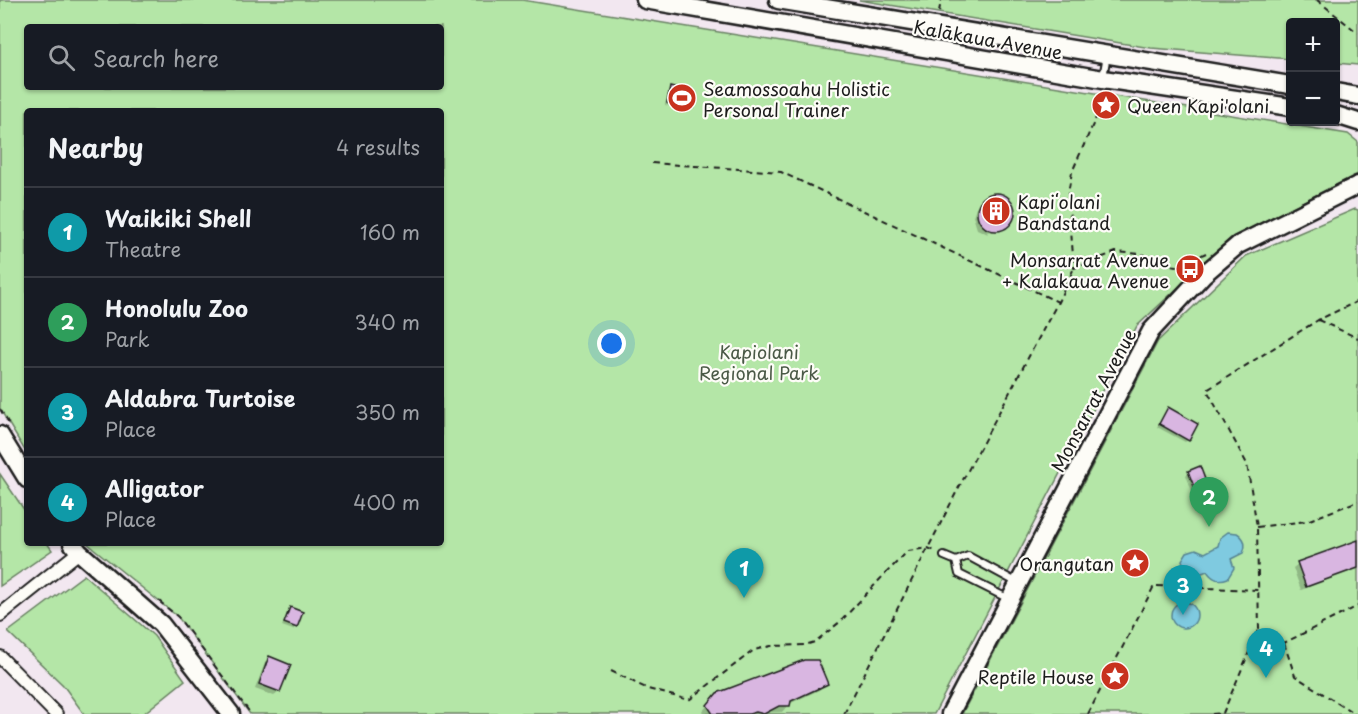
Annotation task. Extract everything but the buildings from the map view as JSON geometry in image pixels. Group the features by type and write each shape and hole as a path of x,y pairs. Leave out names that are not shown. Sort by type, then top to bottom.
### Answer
{"street":[{"name":"Kalākaua Avenue","path":"645,0 782,23 1102,86 1286,107"},
{"name":"Kalākaua Avenue","path":"782,1 1286,84"},
{"path":"1340,93 1358,96"},
{"path":"1340,117 1358,122"},
{"name":"Monsarrat Avenue","path":"950,714 1151,331 1203,275 1238,245 1358,185"},
{"path":"0,435 24,474"},
{"path":"0,615 76,548 161,624 231,714"},
{"path":"0,657 56,714"}],"lane":[{"path":"782,1 782,23"},
{"path":"1102,86 1107,54"},
{"path":"945,556 956,561 968,556 1018,584"},
{"path":"956,561 959,574 1010,600"}],"path":[{"path":"939,12 941,0"},
{"path":"1317,0 1358,33"},
{"path":"844,714 1074,268 1068,193 1072,172 1098,112 1102,86"},
{"path":"652,163 781,172 1058,302"},
{"path":"1074,268 1121,251 1142,254 1171,266 1184,265"},
{"path":"1212,714 1223,713 1259,629 1257,527 1247,464 1207,390 1318,320 1358,301"},
{"path":"1318,320 1358,338"},
{"path":"1257,527 1307,521 1358,501"},
{"path":"611,672 648,689 689,700 754,650 815,642 840,621 908,551 928,548"},
{"path":"1088,714 1154,586 1258,590"},
{"path":"1284,643 1358,606"},
{"path":"1259,629 1284,643 1294,676 1355,714"}],"green space":[{"name":"Kapiolani Regional Park","path":"0,0 522,0 1286,124 1286,126 1348,134 1358,142 1358,174 1231,238 1137,326 934,714 250,714 178,617 91,546 444,546 444,108 24,108 24,449 0,409"},
{"path":"859,0 1358,0 1358,65 1340,63 1340,18 1286,18 1286,59 1151,48"},
{"path":"1355,209 1358,210 1358,714 962,714 1158,341 1246,256"},
{"path":"0,474 24,510 24,546 49,546 52,550 0,586"},
{"path":"84,575 154,636 185,680 143,714 84,714 63,685 8,632"}],"water":[{"path":"1228,532 1240,535 1245,547 1243,553 1231,559 1234,568 1228,578 1216,579 1207,571 1195,576 1186,572 1182,560 1187,552 1196,549 1205,553 1218,546 1220,538"},
{"path":"1184,602 1193,606 1197,615 1193,624 1184,628 1175,624 1171,615 1175,606"}],"place":[{"name":"Seamossoahu Holistic Personal Trainer","path":"682,98"},
{"name":"Queen Kapi'olani","path":"1106,105"},
{"name":"Kapiʻolani Bandstand","path":"996,211"},
{"name":"Monsarrat Avenue + Kalakaua Avenue","path":"1190,269"},
{"name":"Honolulu Zoo","path":"1209,527"},
{"name":"Orangutan","path":"1135,563"},
{"name":"Waikiki Shell","path":"744,598"},
{"name":"Aldabra Turtoise","path":"1183,615"},
{"name":"Reptile House","path":"1115,676"},
{"name":"Alligator","path":"1266,678"}]}
